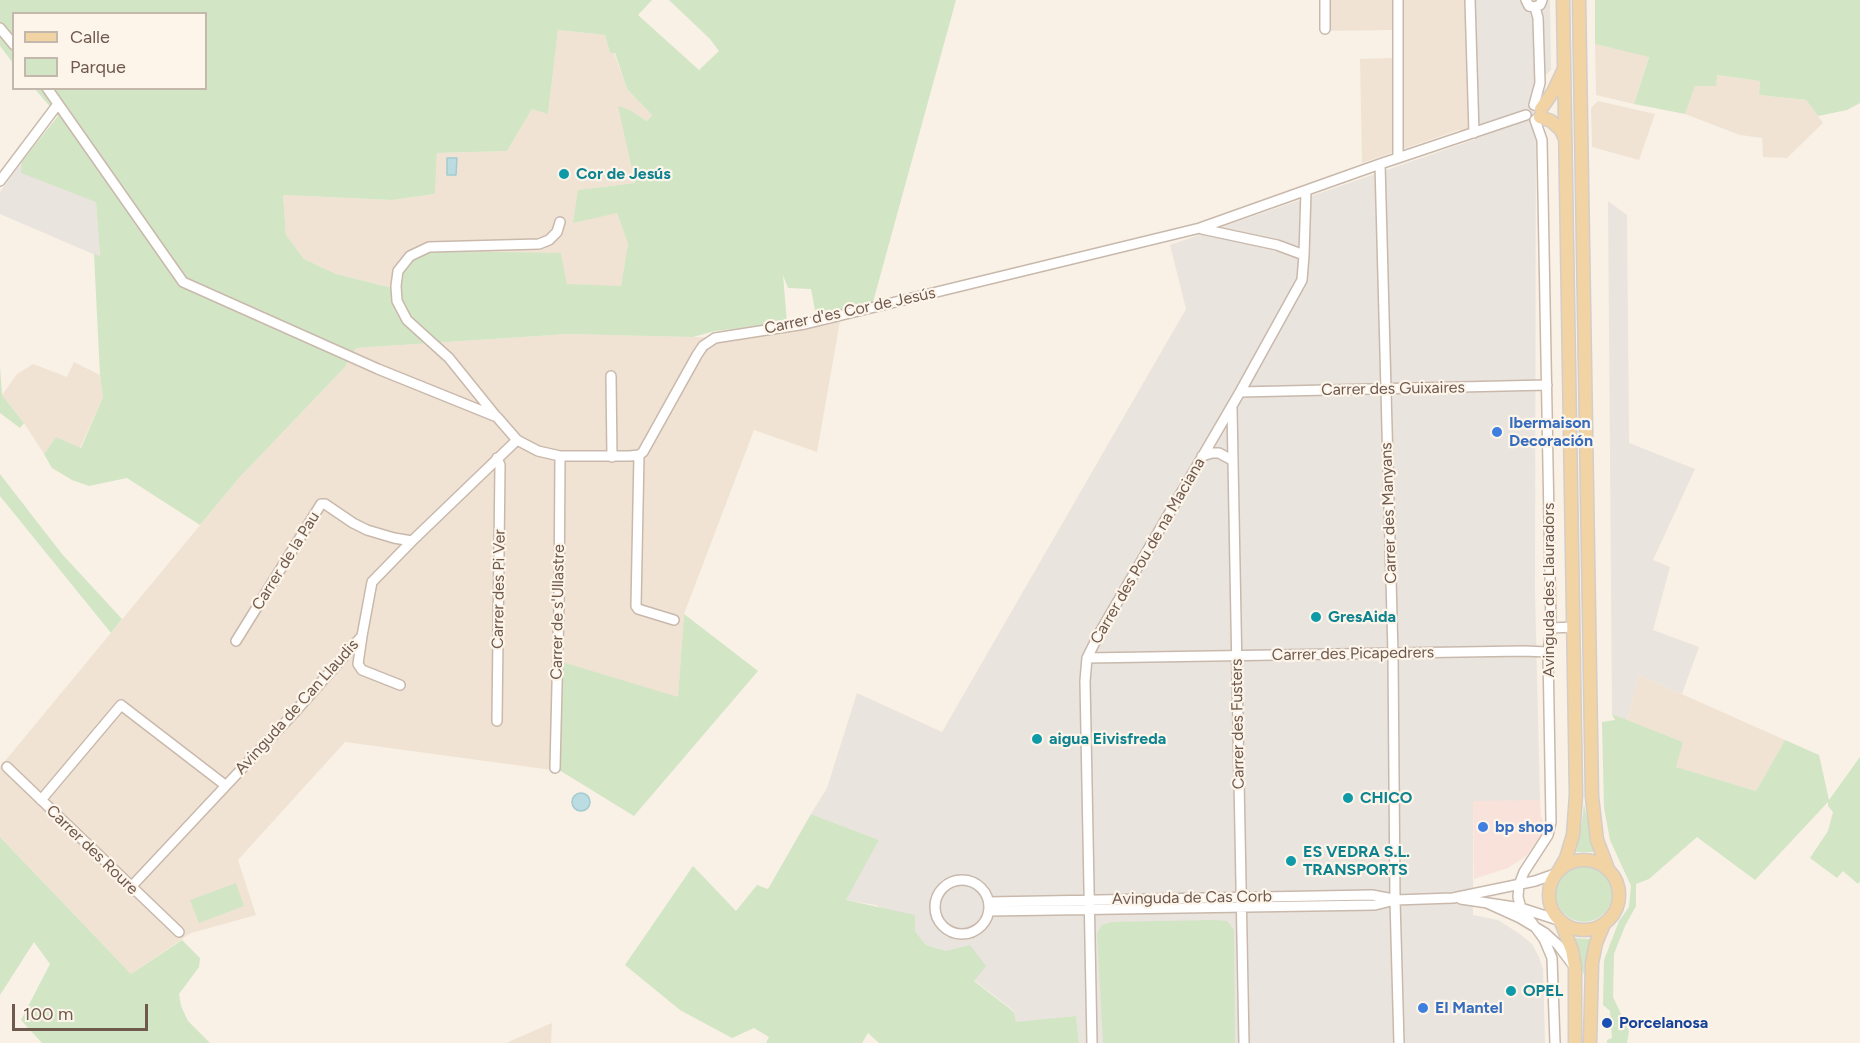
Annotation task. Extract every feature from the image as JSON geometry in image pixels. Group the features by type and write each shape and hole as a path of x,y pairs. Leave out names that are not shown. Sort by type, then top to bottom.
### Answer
{"main road":[{"path":"1563,0 1576,810 1570,846 1566,858 1551,882 1548,898 1569,942 1575,967 1575,1043"},
{"path":"1579,1 1592,797 1597,840 1608,869 1616,879 1619,897 1616,910 1604,924 1596,943 1592,963 1590,1043"},
{"path":"1564,68 1553,92 1537,113 1561,130 1565,139"},
{"path":"1557,872 1571,862 1579,860 1594,861 1608,869"},
{"path":"1559,921 1582,930 1597,928 1604,924"}],"street":[{"path":"1325,0 1325,29"},
{"path":"1398,0 1398,158"},
{"path":"1470,0 1473,133 1526,115 1527,108 1537,113 1540,83 1539,4 1529,6 1526,0"},
{"path":"0,28 12,43"},
{"path":"48,90 183,282 497,417"},
{"path":"0,181 58,104"},
{"name":"Avinguda des Llauradors","path":"1519,885 1530,861 1548,835 1551,822 1547,385 1542,140 1537,113"},
{"name":"Carrer d'es Cor de Jesús","path":"639,455 647,447 697,355 703,346 715,338 805,324 1200,228 1473,133"},
{"name":"Carrer des Manyans","path":"1380,164 1393,654 1399,1043"},
{"name":"Carrer des Pou de na Maciana","path":"1092,1043 1085,681 1087,658 1302,280 1306,191"},
{"path":"560,222 557,232 549,240 539,244 429,247 410,256 398,271 397,301 407,320 449,358 517,440 538,451 560,456 639,455 636,606 638,609 674,620"},
{"path":"1200,228 1277,244 1304,255"},
{"path":"610,376 612,456"},
{"name":"Carrer des Guixaires","path":"1240,392 1547,385"},
{"name":"Carrer des Fusters","path":"1232,405 1244,1043"},
{"name":"Avinguda de Can Llaudis","path":"131,887 294,713 362,636 372,582 517,440"},
{"path":"1202,456 1219,453 1232,460"},
{"name":"Carrer de s'Ullastre","path":"555,768 560,456"},
{"name":"Carrer des Pi Ver","path":"497,458 500,465 497,721"},
{"name":"Carrer de la Pau","path":"236,641 321,504 325,504 352,523 367,530 412,541"},
{"path":"1551,628 1574,627"},
{"path":"362,636 357,664 362,670 400,685"},
{"name":"Carrer des Picapedrers","path":"1087,658 1548,652"},
{"path":"41,800 121,705 225,785"},
{"name":"Carrer des Roure","path":"7,766 179,932"},
{"path":"1453,898 1535,881 1557,872"},
{"path":"957,880 966,880 981,887 989,907 986,920 980,928 972,933 963,934 954,933 945,928 939,921 935,904 942,889 957,880"},
{"path":"1519,885 1518,897 1521,908 1539,929 1552,958 1555,1043"},
{"name":"Avinguda de Cas Corb","path":"989,907 1090,899 1374,895 1395,900"},
{"path":"1453,898 1521,908 1559,921"},
{"name":"Avinguda de Cas Corb","path":"989,907 1090,910 1241,908 1376,905 1395,900 1453,898"},
{"path":"1487,903 1539,929 1551,938 1575,967"}],"shaded area":[{"path":"1319,0 1474,0 1476,139 1459,130 1362,163 1360,59 1393,58 1392,30 1319,31"},
{"path":"1474,0 1550,0 1551,70 1536,84 1535,592 1540,800 1473,801 1473,915 1498,920 1532,944 1543,969 1545,1043 1079,1043 1076,1016 1016,1023 1014,1011 974,980 946,951 926,945 915,931 876,905 845,900 879,840 811,814 827,788 857,693 942,732 1186,309 1170,245 1476,139"},
{"path":"558,30 605,35 610,53 614,53 627,89 652,115 647,121 630,110 619,107 635,183 578,190 617,212 628,244 621,287 567,284 561,253 417,256 404,271 402,290 336,274 304,259 286,235 283,195 392,200 435,194 437,153 507,151 532,109 548,113"},
{"path":"1595,44 1649,56 1634,104 1596,95"},
{"path":"1717,75 1760,81 1759,95 1806,100 1823,123 1787,158 1763,157 1762,138 1740,135 1685,114 1695,86"},
{"path":"1598,101 1655,114 1639,160 1592,147 1591,108"},
{"path":"22,161 22,173 96,201 100,257 0,214 0,192"},
{"path":"1608,201 1627,215 1629,443 1695,469 1653,560 1670,567 1653,630 1699,647 1682,694 1639,675 1627,720 1612,714"},
{"path":"840,321 817,452 754,430 684,614 678,698 552,770 345,742 238,860 256,915 191,933 131,974 0,837 0,767 239,478 345,367 356,348 568,334 747,338"},
{"path":"74,362 100,375 103,397 80,448 56,437 44,454 2,395 17,374 33,364 67,377"},
{"path":"1639,675 1785,740 1756,791 1675,767 1683,742 1627,720"},
{"path":"1473,800 1540,800 1543,821 1540,837 1526,856 1508,868 1474,879"},
{"path":"552,1023 551,1043 506,1043 545,1026"}],"green space":[{"path":"0,0 652,0 638,15 699,70 719,51 710,39 669,0 956,0 873,302 824,315 815,310 811,289 788,288 783,275 787,323 715,331 693,337 568,334 356,348 345,367 239,478 200,525 127,478 89,486 72,480 52,468 44,454 56,437 81,448 103,397 94,254 100,256 96,202 21,173 22,161 58,116 36,90 207,90 207,12 12,12 12,62 0,46","holes":["558,30 605,35 610,53 615,53 627,89 652,115 647,121 630,110 618,106 635,183 578,190 573,223 617,213 628,244 621,286 567,284 561,253 434,251 417,256 404,271 401,290 336,274 304,259 286,235 283,195 392,200 435,194 437,153 507,151 532,109 548,114"]},
{"path":"1595,0 1860,0 1860,103 1847,110 1818,116 1806,100 1759,95 1760,81 1717,75 1716,86 1695,86 1685,114 1634,104 1649,57 1595,44"},
{"path":"0,367 2,395 24,423 20,428 0,413"},
{"path":"0,474 62,554 122,619 111,633 0,496"},
{"path":"684,614 758,671 634,816 559,770 562,662 678,697"},
{"path":"1612,714 1683,742 1676,767 1756,791 1785,740 1819,755 1829,800 1860,757 1860,881 1858,884 1843,871 1837,878 1810,858 1828,831 1833,812 1828,802 1755,880 1697,837 1649,879 1636,884 1636,906 1614,954 1613,997 1629,1031 1627,1043 1607,1043 1607,1040 1612,1038 1610,1011 1603,1005 1604,960 1619,921 1629,907 1631,886 1610,840 1604,808 1602,722 1615,720"},
{"path":"1584,804 1594,852 1576,852"},
{"path":"811,814 879,840 846,900 915,915 915,931 926,945 946,951 970,945 986,966 974,981 1014,1012 1016,1022 1076,1016 1079,1043 879,1043 868,1033 862,1043 766,1043 769,1037 754,1028 732,1038 680,1010 625,965 693,866 736,911 757,885 768,889"},
{"path":"0,837 131,974 182,940 200,958 199,967 179,994 181,1006 188,1021 210,1043 42,1043 21,1020 50,964 34,942 0,995"},
{"path":"1578,866 1590,866 1600,870 1608,878 1612,894 1608,910 1600,918 1590,922 1578,922 1568,918 1560,910 1556,900 1556,888 1560,878 1568,870"},
{"path":"236,883 244,906 199,923 190,900"},
{"path":"1227,921 1234,930 1235,1043 1103,1043 1097,933 1102,925 1111,922"},
{"path":"1573,938 1591,939 1584,975"}],"water":[{"path":"447,158 457,158 456,175 447,175"},
{"path":"577,793 585,793 590,798 588,809 577,811 572,806 572,798"}],"place":[{"name":"Cor de Jesús","path":"564,174"},
{"name":"Ibermaison Decoración","path":"1497,432"},
{"name":"GresAida","path":"1316,617"},
{"name":"aigua Eivisfreda","path":"1037,739"},
{"name":"CHICO","path":"1348,798"},
{"name":"bp shop","path":"1483,827"},
{"name":"ES VEDRA S.L. TRANSPORTS","path":"1291,861"},
{"name":"OPEL","path":"1511,991"},
{"name":"El Mantel","path":"1423,1008"},
{"name":"Porcelanosa","path":"1607,1023"}]}
